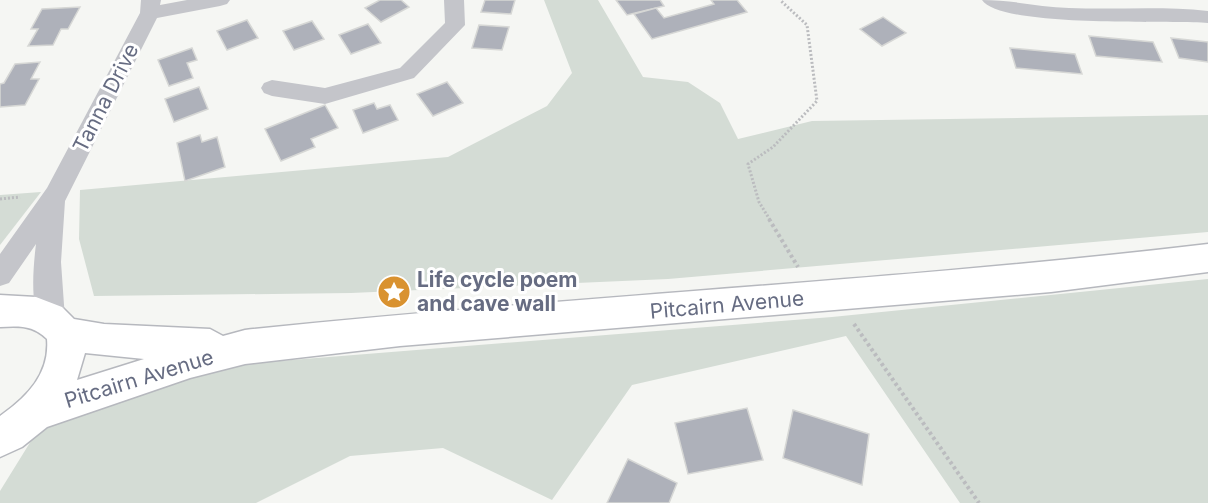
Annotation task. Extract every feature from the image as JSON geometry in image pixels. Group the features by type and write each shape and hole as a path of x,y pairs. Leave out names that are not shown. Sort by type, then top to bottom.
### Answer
{"street":[{"path":"151,7 220,0"},
{"path":"272,88 325,96 407,73 455,24 454,0"},
{"path":"992,0 1012,9 1208,17"},
{"name":"Tanna Drive","path":"0,275 56,195 151,7"},
{"name":"Tanna Drive","path":"56,195 47,243 47,282 57,327"},
{"name":"Pitcairn Avenue","path":"57,327 147,344 245,347 400,330 1051,278 1208,258"},
{"name":"Pitcairn Avenue","path":"0,311 21,309 43,313 57,327 66,342 65,364 54,388 14,431"},
{"name":"Pitcairn Avenue","path":"14,431 190,361 245,347"}],"path":[{"path":"780,0 807,24 817,101 773,147 748,164 759,202 825,297 979,503"}],"shaded area":[{"path":"544,0 598,0 643,77 688,82 720,103 738,139 812,121 1208,115 1208,232 668,279 351,293 94,296 79,239 80,190 448,157 547,106 572,73"},
{"path":"41,192 0,245 0,195"},
{"path":"1208,279 1208,503 960,503 846,336 632,385 552,500 443,448 350,456 256,503 0,503 0,491 39,428 216,366 832,317"}],"building":[{"path":"380,0 401,0 409,7 381,22 365,8"},
{"path":"485,0 515,0 511,14 481,12"},
{"path":"616,0 660,0 664,6 627,15"},
{"path":"711,0 737,0 747,12 652,39 634,14 656,8 664,18 714,4"},
{"path":"80,7 68,29 61,29 53,45 28,46 38,29 31,29 42,9"},
{"path":"883,17 906,33 882,46 860,29"},
{"path":"247,20 258,38 227,50 217,31"},
{"path":"312,21 324,39 294,50 283,31"},
{"path":"368,24 381,43 351,54 339,35"},
{"path":"479,25 509,27 502,50 472,48"},
{"path":"1089,36 1153,42 1162,62 1096,56"},
{"path":"1171,38 1208,42 1208,62 1179,58"},
{"path":"192,48 197,60 187,63 193,78 169,86 158,60"},
{"path":"1010,48 1075,54 1082,74 1016,68"},
{"path":"40,62 31,79 39,79 25,105 0,107 0,84 4,83 15,64"},
{"path":"447,82 463,103 433,116 417,94"},
{"path":"199,87 208,109 174,122 165,99"},
{"path":"374,103 377,109 390,105 398,120 363,133 353,110"},
{"path":"325,105 338,128 311,139 315,147 281,161 265,129"},
{"path":"200,135 202,142 217,137 225,167 185,181 177,143"},
{"path":"747,408 763,460 688,474 675,423"},
{"path":"793,410 869,434 862,485 783,458"},
{"path":"628,459 677,483 669,503 607,503"}],"place":[{"name":"Life cycle poem and cave wall","path":"394,292"}]}
